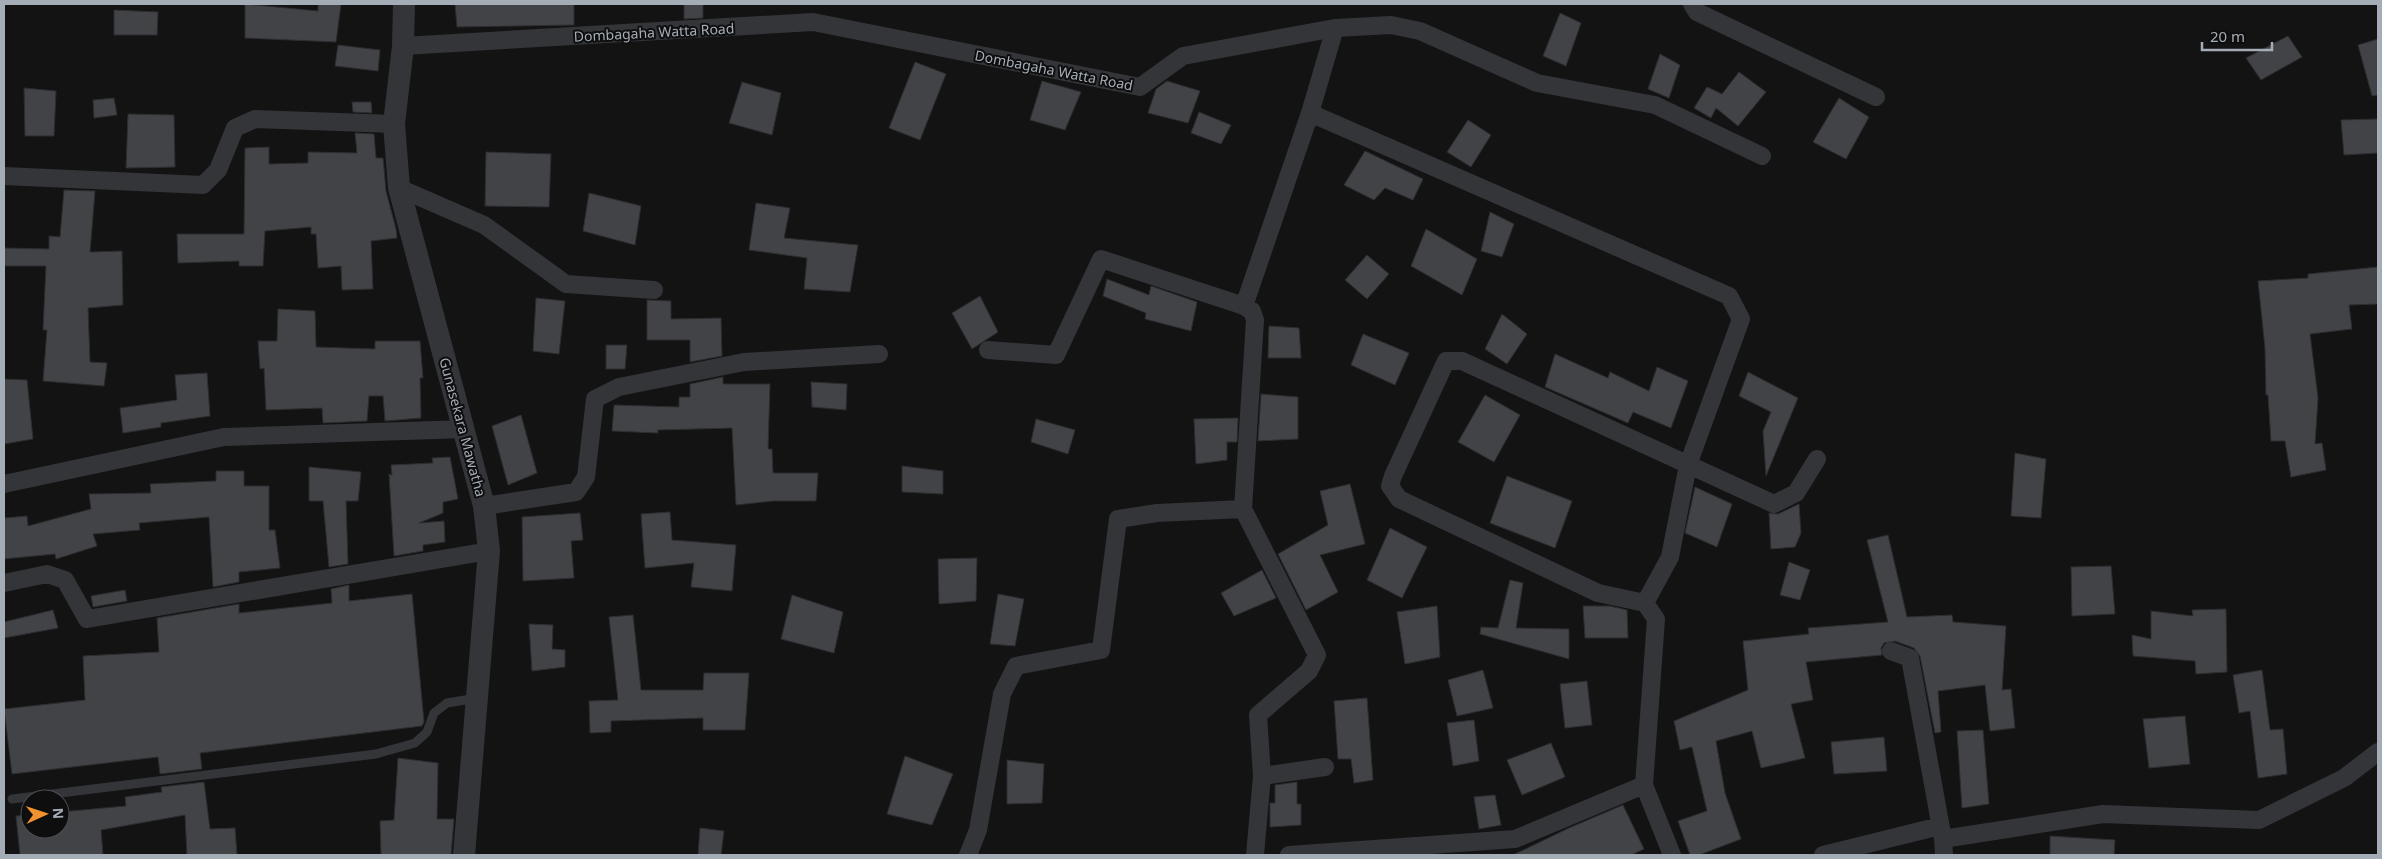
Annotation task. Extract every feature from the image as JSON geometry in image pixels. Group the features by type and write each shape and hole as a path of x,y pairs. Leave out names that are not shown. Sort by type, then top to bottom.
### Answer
{"street":[{"name":"Gunasekara Mawatha","path":"404,4 403,46 394,124 399,188 484,506 489,551 464,855"},
{"path":"1692,4 1697,12 1876,97"},
{"name":"Dombagaha Watta Road","path":"403,46 814,22 1140,87 1183,56 1335,28 1391,25 1420,31 1537,83 1655,105 1762,156"},
{"path":"1244,306 1310,113 1335,28"},
{"path":"1310,113 1729,296 1741,319 1688,465 1670,557 1644,603"},
{"path":"4,176 203,185 218,170 234,128 255,119 394,124"},
{"path":"399,188 484,225 566,284 654,290"},
{"path":"988,350 1056,355 1101,259 1244,306 1252,311 1255,320 1243,508 1317,655 1309,671 1258,715 1262,776 1255,855"},
{"path":"484,506 576,492 586,477 595,399 619,387 744,362 879,354"},
{"path":"1672,855 1644,785 1656,619 1644,603 1598,593 1399,499 1390,486 1393,476 1446,361 1462,361 1774,504 1796,493 1817,460"},
{"path":"4,484 224,437 464,429"},
{"path":"968,855 978,830 1002,694 1016,666 1100,650 1118,518 1157,513 1243,508"},
{"path":"4,583 47,574 65,580 87,619 489,551"},
{"path":"1891,651 1910,658 1942,840"},
{"path":"1823,855 1942,840 2103,814 2259,820 2344,778 2378,752"},
{"path":"1262,776 1325,768"},
{"path":"1289,855 1515,839 1644,785"}],"lane":[{"path":"12,800 376,754 415,743 427,732 434,713 447,703 477,698"}],"building":[{"path":"245,4 318,11 318,4 341,4 336,42 245,38"},
{"path":"455,4 574,4 574,25 457,27"},
{"path":"684,4 703,4 703,18 684,19"},
{"path":"114,10 158,12 157,35 114,35"},
{"path":"1560,13 1581,23 1566,66 1543,56"},
{"path":"2288,36 2302,57 2261,80 2246,58"},
{"path":"2378,39 2378,95 2372,96 2358,45"},
{"path":"338,45 380,50 378,71 335,66"},
{"path":"1660,54 1680,65 1669,98 1648,89"},
{"path":"915,62 946,74 920,140 889,128"},
{"path":"1739,72 1766,92 1738,126 1716,108 1711,118 1694,108 1707,87 1722,94"},
{"path":"1042,81 1081,92 1065,130 1030,120"},
{"path":"1167,81 1200,91 1188,123 1148,113 1156,89"},
{"path":"742,82 781,93 772,135 729,123"},
{"path":"24,88 56,91 54,136 25,136"},
{"path":"114,98 117,115 94,118 93,100"},
{"path":"1839,98 1869,117 1846,159 1813,142"},
{"path":"352,102 371,102 372,113 353,112"},
{"path":"1199,112 1231,125 1221,144 1191,133"},
{"path":"128,114 174,115 175,167 126,168"},
{"path":"2378,119 2378,153 2344,155 2341,120"},
{"path":"1468,120 1491,135 1471,167 1447,152"},
{"path":"355,133 374,134 376,158 383,158 386,191 396,229 397,238 371,241 373,289 342,290 341,266 318,268 316,234 311,234 311,227 265,231 263,266 239,266 239,261 178,263 177,234 244,234 245,148 269,147 269,164 308,163 308,152 357,153"},
{"path":"1365,151 1423,179 1413,200 1385,188 1374,200 1344,185"},
{"path":"486,152 551,154 549,207 485,206"},
{"path":"64,190 95,191 90,252 122,251 123,305 88,308 90,362 107,363 104,386 43,381 47,330 43,330 46,266 4,266 4,248 49,249 49,236 60,237"},
{"path":"589,193 641,206 635,245 583,231"},
{"path":"756,203 790,208 784,238 858,245 850,292 804,289 807,258 749,250"},
{"path":"1490,212 1514,224 1502,257 1481,251"},
{"path":"1426,229 1477,259 1462,295 1411,266"},
{"path":"1367,255 1389,274 1367,299 1345,280"},
{"path":"2378,267 2378,304 2349,305 2352,329 2310,334 2318,398 2315,444 2322,443 2326,470 2291,477 2285,441 2271,441 2268,395 2266,395 2265,348 2258,281 2308,278 2308,274"},
{"path":"1107,279 1149,295 1151,286 1197,302 1191,331 1145,319 1146,313 1103,296"},
{"path":"980,296 998,332 972,349 952,313"},
{"path":"536,298 565,301 559,354 533,351"},
{"path":"647,300 671,301 671,319 721,318 722,356 690,362 690,340 647,340"},
{"path":"278,309 315,311 316,347 375,349 375,341 420,341 423,378 420,378 421,418 385,421 383,396 369,396 367,421 323,423 322,408 266,410 264,368 260,369 258,341 277,341"},
{"path":"1502,314 1527,334 1507,364 1485,349"},
{"path":"1269,326 1299,328 1301,358 1268,358"},
{"path":"1363,334 1409,353 1395,385 1351,365"},
{"path":"606,345 627,345 625,369 606,369"},
{"path":"1555,354 1608,378 1610,372 1649,391 1657,367 1688,381 1671,428 1633,412 1628,423 1545,387"},
{"path":"1748,372 1798,398 1766,476 1763,431 1771,412 1739,396"},
{"path":"207,373 210,416 161,423 161,427 123,433 120,408 177,400 175,375"},
{"path":"723,377 723,384 770,384 768,449 772,449 773,473 818,473 816,501 773,501 736,505 732,428 658,430 658,433 612,431 614,405 679,407 679,397 690,397 690,384"},
{"path":"4,379 27,380 33,439 4,444"},
{"path":"811,382 847,384 846,410 812,407"},
{"path":"1261,394 1298,397 1298,439 1258,441"},
{"path":"1485,395 1520,415 1494,462 1458,442"},
{"path":"521,415 537,473 508,485 492,426"},
{"path":"1238,418 1237,442 1227,442 1227,460 1196,464 1194,419"},
{"path":"1036,419 1075,430 1068,454 1031,442"},
{"path":"2015,453 2046,459 2041,518 2011,516"},
{"path":"450,457 458,499 443,502 443,513 419,523 444,521 445,542 423,545 423,551 394,556 389,474 392,475 391,465 433,463 432,458"},
{"path":"902,466 943,471 943,494 902,492"},
{"path":"309,467 361,472 358,501 346,501 348,564 329,567 323,501 309,501"},
{"path":"216,471 244,471 244,486 269,486 269,530 275,530 280,568 239,572 239,582 213,587 209,517 139,523 140,530 93,534 97,546 56,559 55,554 4,559 4,518 27,516 28,526 91,509 89,494 151,493 150,484 216,481"},
{"path":"1507,476 1572,501 1555,548 1490,523"},
{"path":"1350,484 1365,544 1320,555 1338,592 1306,610 1278,554 1328,525 1320,491"},
{"path":"1695,487 1732,504 1717,547 1685,533"},
{"path":"1799,504 1801,533 1795,547 1771,549 1769,513 1778,514"},
{"path":"670,512 672,540 736,545 732,591 691,587 694,563 645,568 641,514"},
{"path":"580,513 583,540 571,541 574,578 523,581 522,517"},
{"path":"1390,528 1427,547 1402,598 1367,580"},
{"path":"1888,535 1907,617 1952,615 1953,622 2006,626 2002,690 2011,689 2015,728 1990,731 1985,685 1938,691 1941,732 1935,733 1920,656 1914,648 1895,641 1884,643 1881,648 1882,655 1806,662 1813,700 1791,704 1805,758 1761,768 1752,731 1716,741 1725,793 1741,839 1699,855 1690,855 1678,821 1707,811 1692,747 1680,750 1674,721 1748,690 1743,641 1809,634 1808,628 1888,622 1867,540"},
{"path":"977,558 976,601 939,604 938,559"},
{"path":"1789,562 1810,570 1800,600 1780,595"},
{"path":"2111,566 2115,614 2072,616 2071,567"},
{"path":"1262,570 1276,598 1234,616 1221,593"},
{"path":"1510,580 1523,583 1516,628 1569,629 1569,659 1480,634 1481,627 1498,628"},
{"path":"349,585 349,601 412,594 424,722 422,726 200,753 202,769 160,774 158,757 12,774 4,709 85,700 83,656 159,652 157,618 239,604 239,613 332,603 331,589"},
{"path":"125,590 127,601 93,607 91,596"},
{"path":"998,594 1024,599 1015,646 990,644"},
{"path":"792,595 843,612 834,653 781,639"},
{"path":"1437,606 1440,657 1405,664 1397,612"},
{"path":"1583,606 1610,606 1627,610 1628,638 1585,638"},
{"path":"2226,609 2227,672 2196,674 2195,661 2133,656 2132,635 2151,639 2151,611 2193,616 2192,610"},
{"path":"53,610 58,628 4,638 4,622"},
{"path":"633,615 641,690 703,690 704,673 749,673 745,730 703,730 703,718 611,721 611,732 590,733 589,701 618,700 609,617"},
{"path":"529,624 553,625 552,649 565,650 565,667 532,671"},
{"path":"1483,670 1493,708 1457,716 1448,680"},
{"path":"2262,670 2270,730 2283,729 2287,774 2258,778 2250,711 2239,713 2233,675"},
{"path":"1587,681 1592,725 1565,728 1560,684"},
{"path":"1367,698 1373,780 1354,783 1351,759 1338,759 1334,701"},
{"path":"2185,716 2190,764 2149,768 2143,719"},
{"path":"1474,720 1479,761 1453,766 1447,723"},
{"path":"1983,730 1989,804 1962,808 1957,731"},
{"path":"1884,737 1887,771 1834,774 1831,742"},
{"path":"1551,743 1565,777 1522,795 1507,760"},
{"path":"905,756 953,774 932,825 887,814"},
{"path":"398,758 438,763 437,819 454,819 451,855 381,855 380,821 394,820"},
{"path":"1007,760 1044,764 1042,803 1007,804"},
{"path":"204,782 210,829 235,828 237,855 187,855 185,815 101,830 103,855 20,855 16,816 20,816 20,839 70,839 70,811 126,806 125,797 162,792 161,787"},
{"path":"1297,782 1297,804 1301,804 1301,825 1270,827 1270,803 1275,803 1275,785"},
{"path":"1495,795 1501,825 1479,829 1474,797"},
{"path":"1623,805 1644,849 1631,855 1513,855 1569,828"},
{"path":"700,828 724,831 721,855 698,855"},
{"path":"2050,836 2115,840 2114,855 2050,855"}]}
